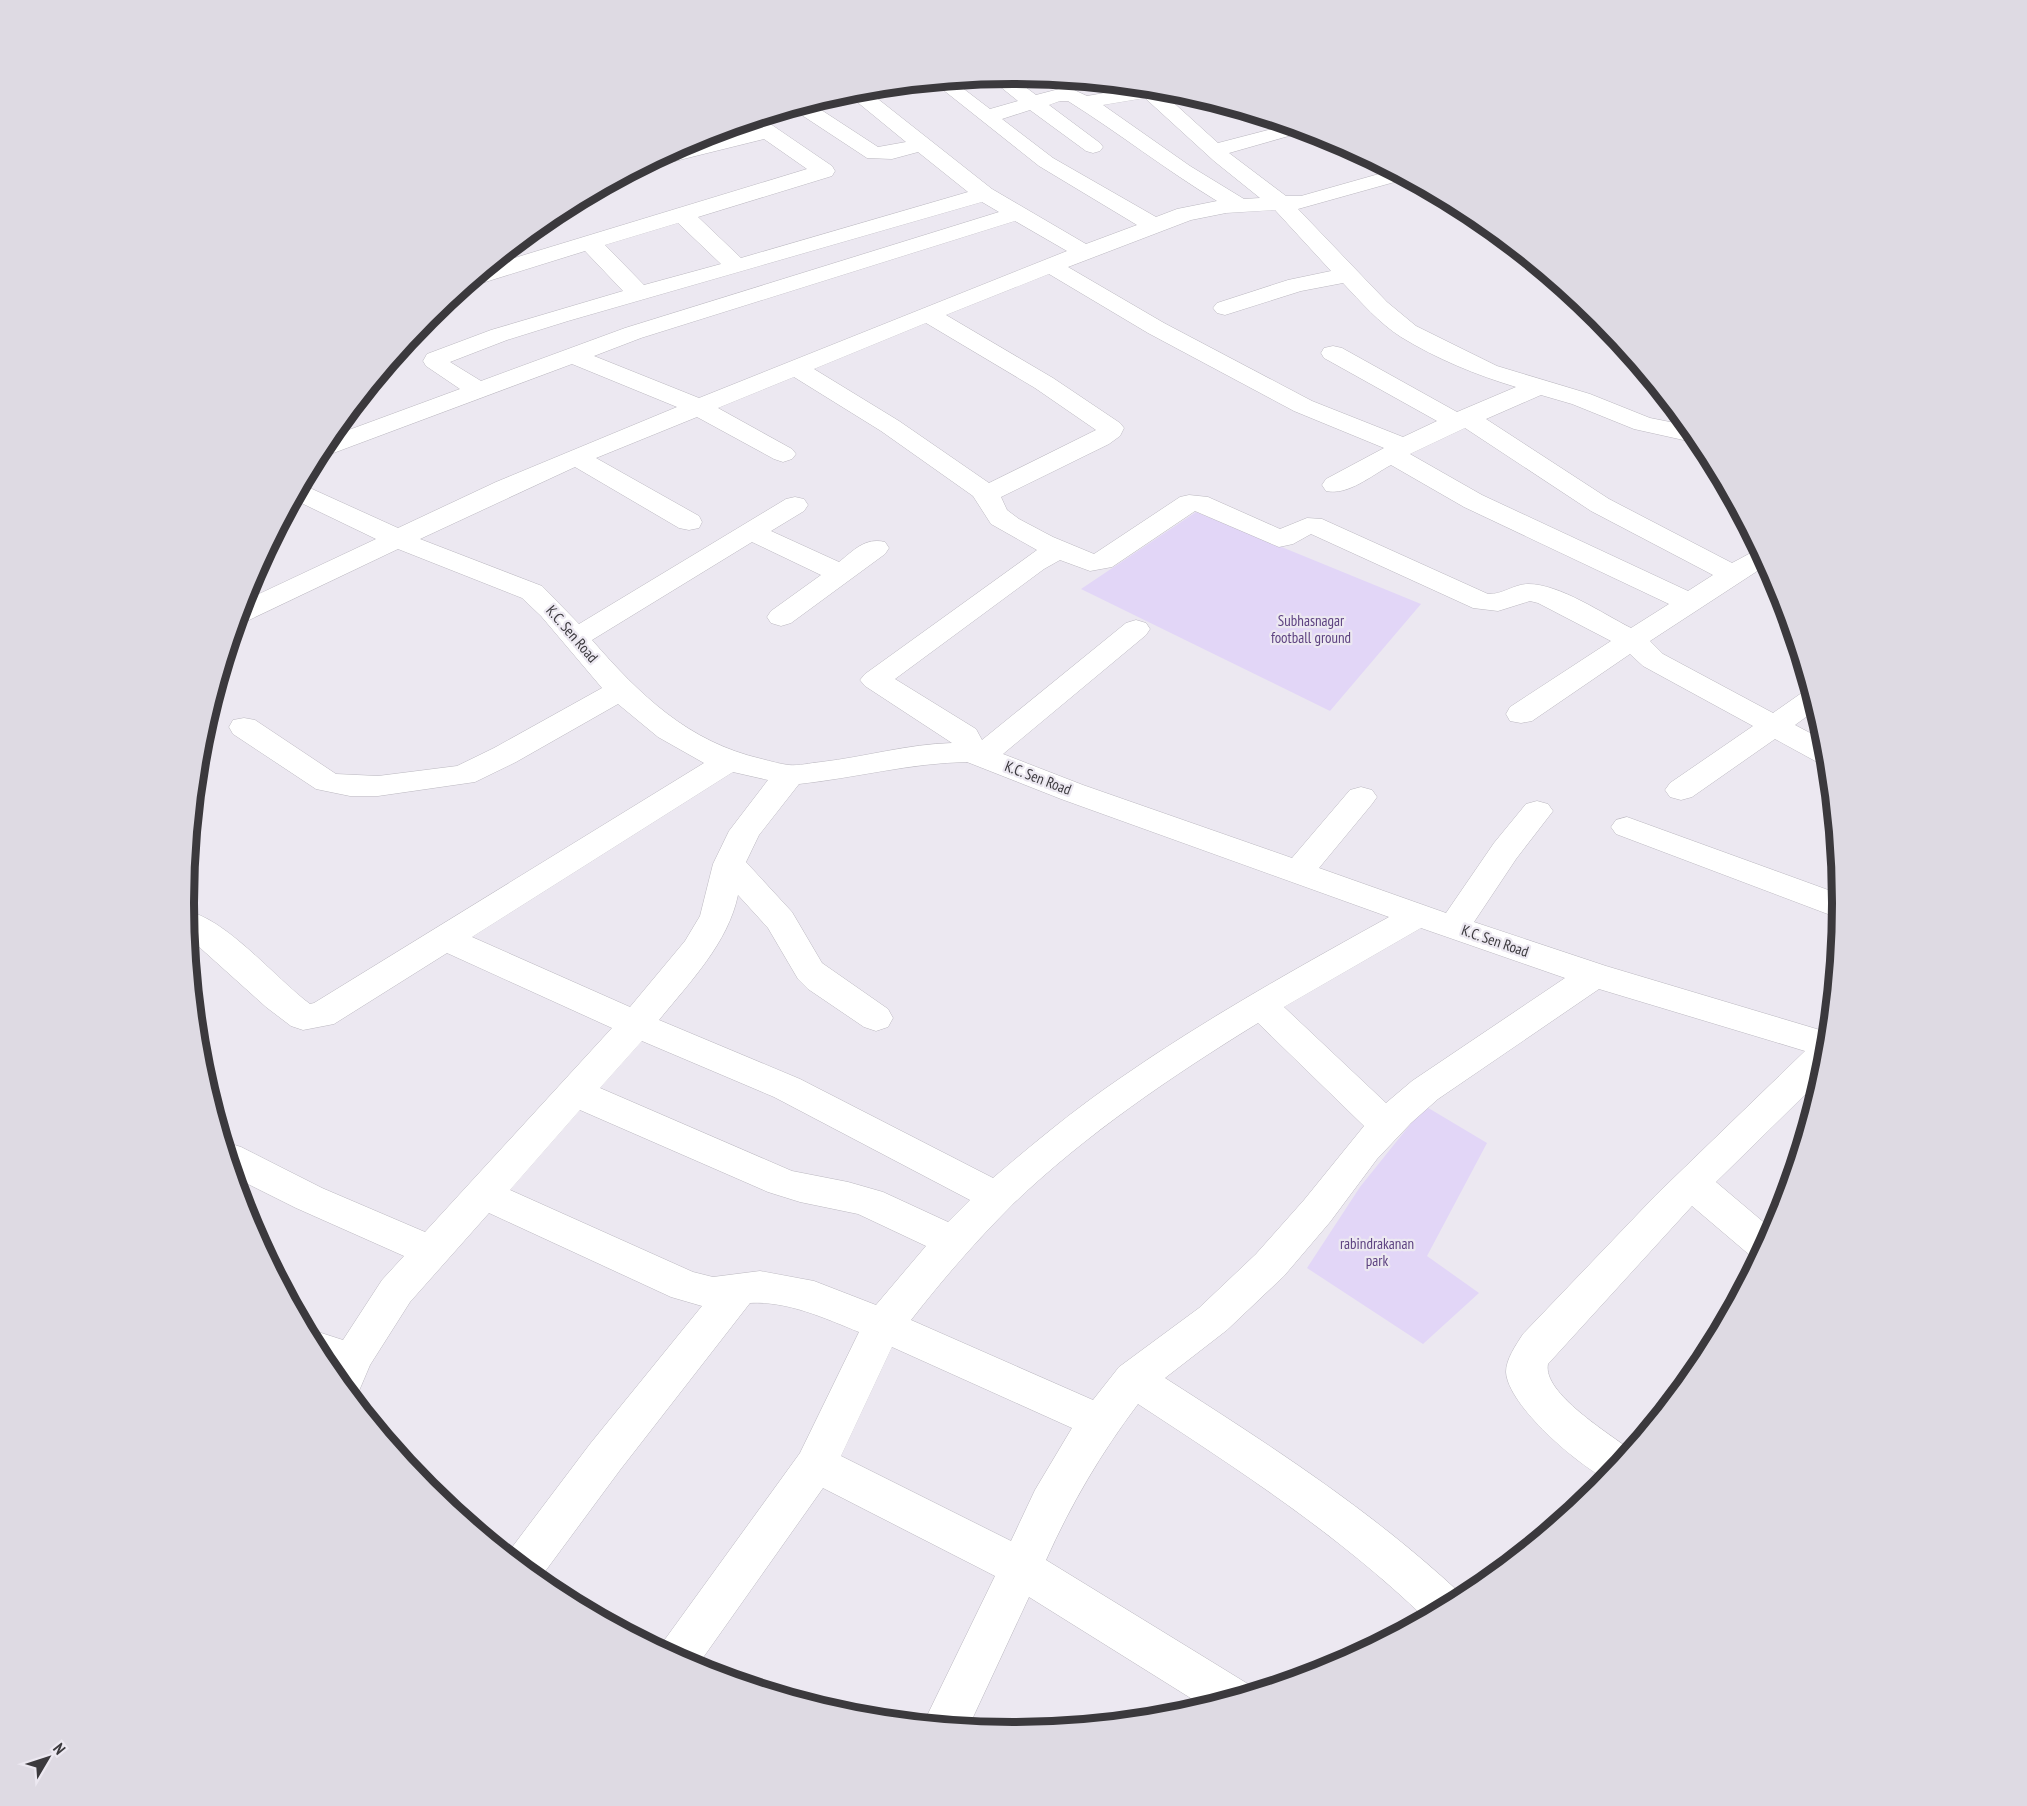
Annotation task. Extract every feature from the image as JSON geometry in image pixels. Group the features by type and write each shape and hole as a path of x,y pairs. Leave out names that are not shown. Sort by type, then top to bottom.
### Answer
{"street":[{"path":"1009,84 1093,147"},
{"path":"949,87 1046,162 1155,226"},
{"path":"987,117 1065,94 1085,102 1182,171 1239,205"},
{"path":"1085,102 1136,94"},
{"path":"864,98 984,194 1086,253"},
{"path":"1166,99 1214,150 1282,204 1313,240 1386,313 1408,331 1488,371 1581,399 1643,424 1683,432"},
{"path":"808,111 874,154 892,153 921,144"},
{"path":"491,273 824,171 758,126 719,139"},
{"path":"1214,150 1288,131"},
{"path":"250,609 576,457 1155,226 1197,211 1239,205 1282,204 1314,200 1392,177"},
{"path":"480,391 440,366 435,361 436,359 499,335 638,293 855,233 984,194"},
{"path":"336,444 669,321 952,235 1015,213"},
{"path":"682,214 736,266"},
{"path":"589,242 638,293"},
{"path":"519,250 531,260"},
{"path":"1051,266 1156,328 1303,406 1398,451 1473,501 1690,603"},
{"path":"1225,308 1296,285 1349,275"},
{"path":"928,315 1044,383 1111,428 1111,432 1100,439 986,494"},
{"path":"1333,353 1461,419 1600,505 1734,575"},
{"path":"574,356 698,407 783,454"},
{"path":"796,368 890,426 986,494 995,513 1001,519 1090,563 1102,561 1189,503 1198,503 1279,539 1312,525 1482,602 1498,603 1528,592 1547,596 1632,640 1653,660 1818,750"},
{"path":"1335,485 1461,419 1538,387"},
{"path":"576,457 689,522"},
{"name":"K.C. Sen Road","path":"304,494 398,539 532,592 551,610 620,690 669,730 705,752 728,761 789,775 835,770 930,753 976,754 1072,792 1418,915 1594,975 1820,1044"},
{"path":"574,639 795,505"},
{"path":"752,532 841,574"},
{"path":"781,617 875,548"},
{"path":"1059,549 1034,563 875,680 965,736 976,754 1136,629"},
{"path":"1521,714 1757,560"},
{"path":"244,727 327,782 350,786 378,786 464,775 505,755 620,690"},
{"path":"1681,790 1808,702"},
{"path":"195,924 278,998 303,1017 322,1015 728,761"},
{"path":"347,1373 396,1291 636,1024 708,932 717,916 729,864 745,831 789,775"},
{"path":"1298,872 1361,797"},
{"path":"1454,927 1505,851 1537,811"},
{"path":"1627,827 1832,904"},
{"path":"729,864 780,920 810,971 876,1018"},
{"path":"681,1652 816,1464 837,1424 858,1375 885,1326 952,1241 1041,1158 1126,1091 1260,1005 1418,915"},
{"path":"446,938 636,1024 787,1088 997,1197"},
{"path":"949,1719 974,1670 1050,1503 1100,1422 1133,1379 1213,1319 1270,1265 1317,1210 1364,1149 1386,1125 1425,1090 1594,975"},
{"path":"1260,1005 1386,1125"},
{"path":"1613,1460 1554,1413 1531,1389 1526,1373 1528,1360 1537,1346 1669,1205 1818,1058"},
{"path":"575,1092 781,1182 805,1191 826,1191 861,1199 952,1241"},
{"path":"237,1161 309,1198 430,1251"},
{"path":"1692,1184 1759,1240"},
{"path":"483,1194 685,1286 713,1293 760,1287 814,1297 885,1326 1100,1422"},
{"path":"527,1562 605,1456 739,1288"},
{"path":"1133,1379 1320,1503 1378,1547 1439,1602"},
{"path":"816,1464 1021,1568 1223,1694"}],"green space":[{"name":"Subhasnagar football ground","path":"1196,512 1421,604 1330,711 1081,589"},
{"name":"rabindrakanan park","path":"1425,1106 1487,1143 1427,1256 1479,1293 1423,1344 1307,1268 1360,1187"}]}
